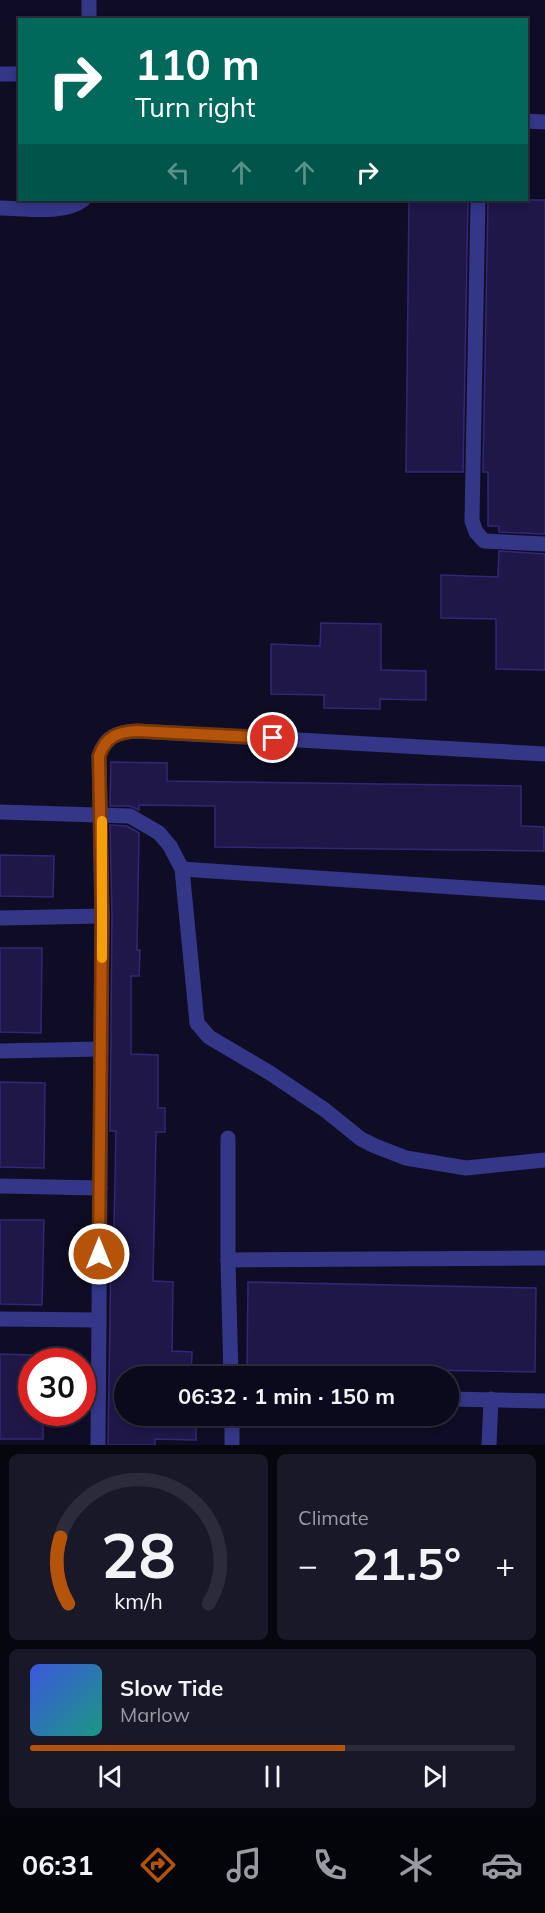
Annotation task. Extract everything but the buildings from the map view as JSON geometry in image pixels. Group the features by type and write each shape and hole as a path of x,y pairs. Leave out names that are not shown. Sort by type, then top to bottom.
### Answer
{"street":[{"path":"89,0 89,18"},
{"path":"0,74 18,74"},
{"path":"528,121 545,122"},
{"path":"0,208 60,209 81,201"},
{"path":"478,201 472,521 476,532 484,541 545,544"},
{"path":"98,1445 102,916 102,814 99,756 105,744 120,732 137,731 545,754"},
{"path":"0,812 130,816 159,832 170,846 182,869 197,1023 209,1037 316,1104 362,1139 406,1158 466,1168 545,1160"},
{"path":"182,869 545,893"},
{"path":"0,918 102,916"},
{"path":"0,1051 101,1049"},
{"path":"228,1138 231,1366"},
{"path":"0,1186 100,1188"},
{"path":"228,1260 545,1258"},
{"path":"0,1319 99,1320"},
{"path":"459,1399 545,1401"},
{"path":"489,1445 491,1399"},
{"path":"232,1426 232,1445"}],"slow traffic":[{"path":"102,821 102,958"}],"route":[{"path":"99,1254 102,916 102,814 99,756 105,744 113,735 120,732 273,738"}]}
